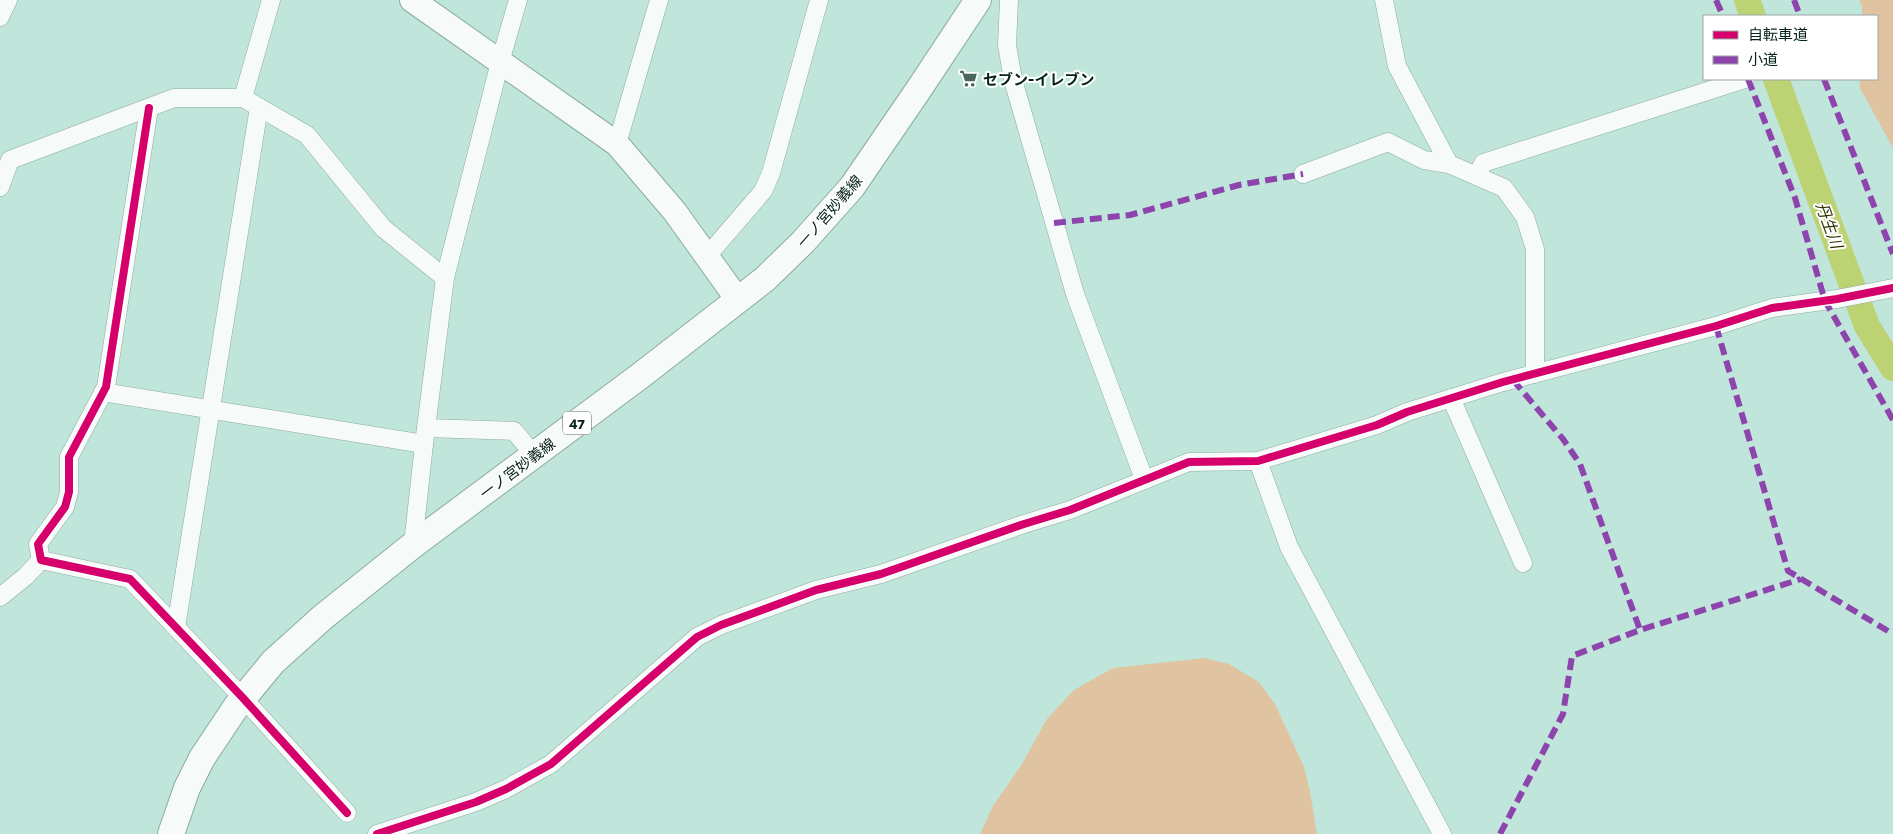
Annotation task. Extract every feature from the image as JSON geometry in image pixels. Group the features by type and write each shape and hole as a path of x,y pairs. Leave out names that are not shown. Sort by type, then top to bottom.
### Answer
{"main road":[{"name":"一ノ宮妙義線","path":"171,834 187,788 202,758 243,698 273,662 323,617 413,544 534,455 765,279 852,187 978,0"}],"street":[{"path":"0,17 8,0"},
{"path":"243,98 271,0"},
{"path":"412,0 617,144 675,212 708,255 738,300"},
{"path":"413,544 445,278 500,62 518,0"},
{"path":"617,144 659,0"},
{"path":"708,255 763,191 771,173 819,0"},
{"path":"1009,0 1006,45 1013,80 1074,294 1144,479"},
{"path":"1384,0 1397,66 1449,164"},
{"path":"1477,176 1483,163 1742,80"},
{"path":"0,187 10,160 174,98 243,98 307,135 383,228 445,278"},
{"path":"176,627 259,107"},
{"path":"0,597 26,576 40,560 38,544 65,507 69,492 69,457 106,387 149,108"},
{"path":"1303,174 1388,142 1424,160 1449,164 1504,188 1524,216 1535,248 1535,374"},
{"path":"377,834 476,802 506,789 551,764 697,637 721,625 816,590 881,574 1070,510 1189,462 1258,461 1377,425 1407,412 1451,398 1716,326 1772,308 1837,299 1890,288"},
{"path":"103,392 212,410 425,436 514,431 534,455"},
{"path":"1451,398 1523,563"},
{"path":"1258,461 1289,547 1442,834"},
{"path":"40,560 130,579 243,698 347,813"}],"shaded area":[{"path":"1859,0 1893,0 1893,148 1860,88 1860,80 1878,80 1878,15 1862,15 1862,7"},
{"path":"1204,658 1229,664 1259,682 1275,704 1304,767 1317,834 980,834 993,806 1022,764 1047,719 1074,690 1113,668"}],"waterway":[{"name":"丹生川","path":"1747,0 1753,15"},
{"name":"丹生川","path":"1776,80 1867,326 1893,368"}],"marked path":[{"path":"1716,0 1723,15"},
{"path":"1794,0 1800,15"},
{"path":"1748,80 1795,198 1825,301 1893,420"},
{"path":"1824,80 1893,254"},
{"path":"1054,223 1130,215 1239,185 1303,174"},
{"path":"1716,326 1788,571 1893,634"},
{"path":"1513,380 1563,439 1580,464 1640,630"},
{"path":"1500,834 1563,714 1572,656 1640,630 1801,579"}],"cycle path":[{"path":"149,108 106,387 69,457 69,492 65,507 38,544 41,560 130,579 243,698 347,813"},
{"path":"377,834 476,802 506,789 551,764 697,637 721,625 816,590 881,574 1070,510 1189,462 1258,461 1377,425 1407,412 1503,382 1716,326 1772,308 1837,299 1893,288"}],"place":[{"name":"セブン-イレブン","path":"969,79"}]}
